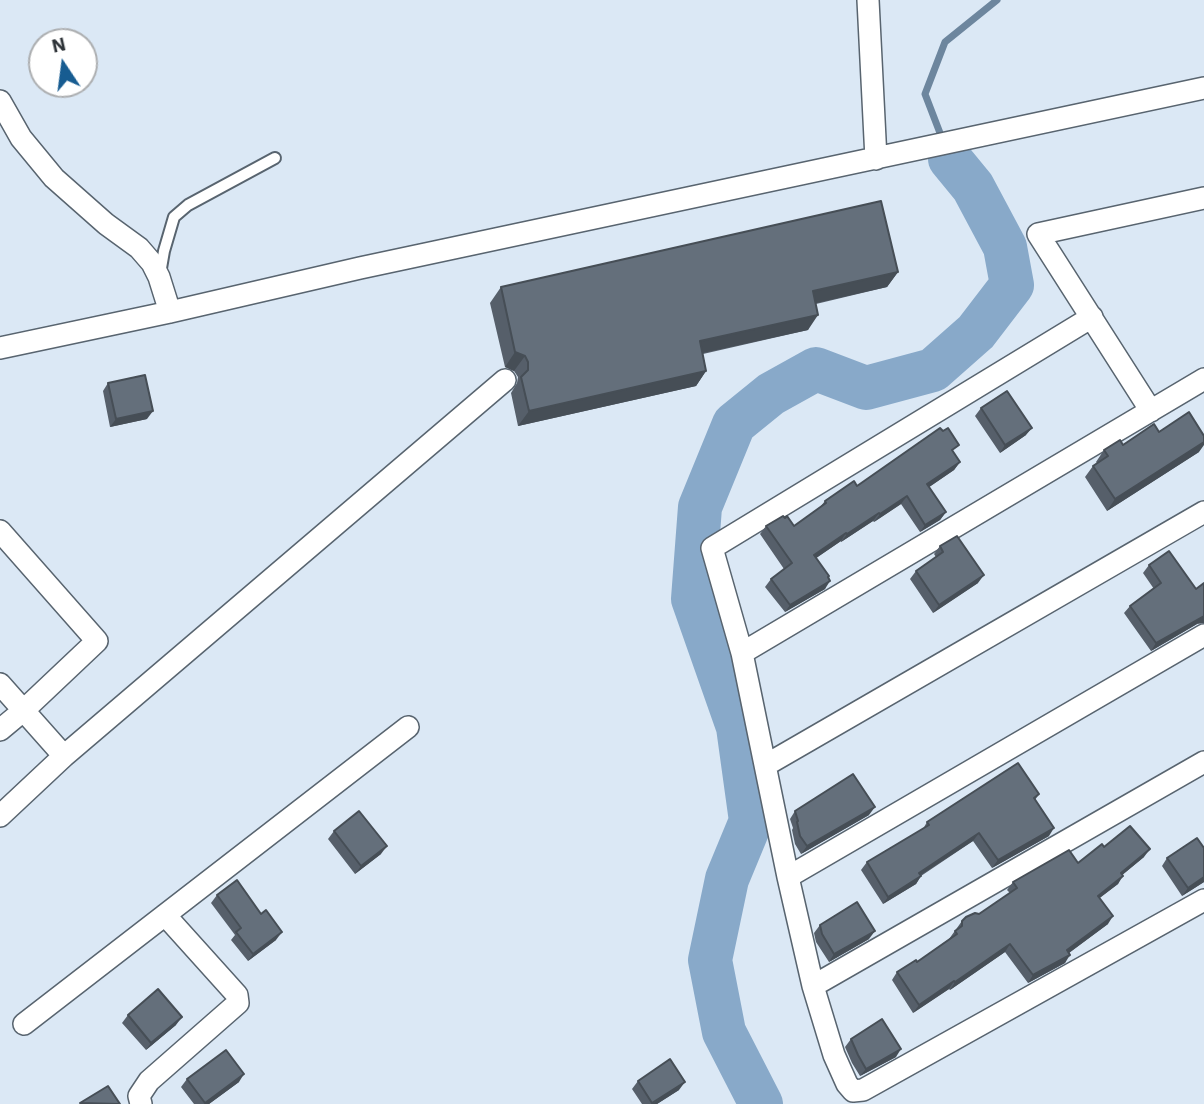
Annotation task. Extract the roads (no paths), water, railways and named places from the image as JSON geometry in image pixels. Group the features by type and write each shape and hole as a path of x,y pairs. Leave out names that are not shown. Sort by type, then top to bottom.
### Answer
{"street":[{"path":"868,0 881,158"},
{"path":"0,348 360,268 1204,88"},
{"path":"0,101 20,138 54,178 106,224 139,248 152,263 170,312"},
{"path":"1151,411 1038,234 1204,198"},
{"path":"1092,317 712,548 742,653 813,986 834,1055 853,1091 863,1090 1204,900"},
{"path":"742,653 1204,379"},
{"path":"0,816 64,756 505,380"},
{"path":"766,765 1204,512"},
{"path":"0,531 97,641 0,730"},
{"path":"788,877 1204,635"},
{"path":"0,684 64,756"},
{"path":"24,1024 408,727"},
{"path":"813,986 1204,762"},
{"path":"141,1104 139,1096 149,1081 239,1003 237,995 165,915"}],"lane":[{"path":"159,277 174,217 188,205 275,158"}],"waterway":[{"path":"950,159 925,94 945,42 997,0"},
{"path":"761,1104 724,1032 710,960 727,879 751,821 738,727 693,599 700,507 734,424 771,394 816,369 866,388 933,370 976,332 1012,285 1005,247 973,187 950,159"}]}
